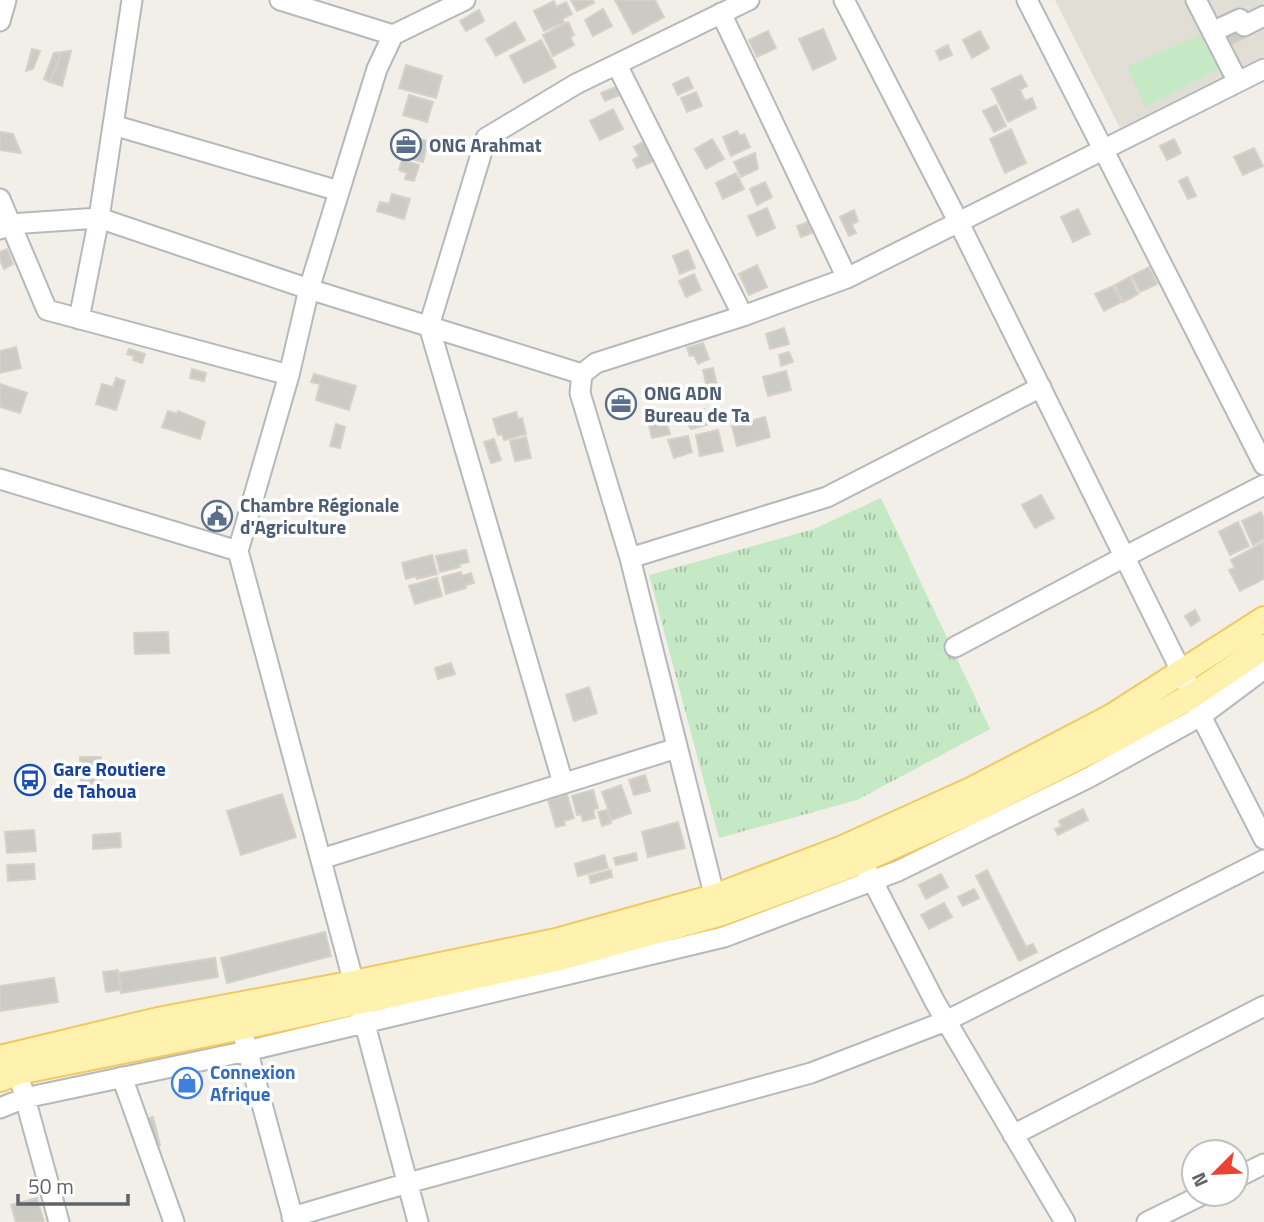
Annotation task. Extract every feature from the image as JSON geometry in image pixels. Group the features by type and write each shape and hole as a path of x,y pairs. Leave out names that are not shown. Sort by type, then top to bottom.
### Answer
{"main road":[{"path":"7,1063 242,1028 560,958 717,905 863,861 1111,717 1264,619"},
{"path":"968,802 1197,706 1264,647"}],"street":[{"path":"0,21 6,0"},
{"path":"79,319 99,218 132,0"},
{"path":"280,0 393,35"},
{"path":"418,1222 238,551 289,375 309,289 377,69 393,35 465,0"},
{"path":"563,783 429,326 486,138 576,84 749,0"},
{"path":"844,0 959,222 1264,839"},
{"path":"1027,0 1264,465"},
{"path":"1196,0 1238,82"},
{"path":"721,13 848,278"},
{"path":"1212,32 1240,19 1244,26 1264,16"},
{"path":"617,65 743,316"},
{"path":"717,905 630,558 580,393 582,374 596,363 743,316 848,278 1264,69"},
{"path":"113,125 340,191"},
{"path":"0,199 5,227 47,310 289,375"},
{"path":"5,227 99,218 309,289 582,374"},
{"path":"630,558 827,497 1041,387"},
{"path":"0,479 238,551"},
{"path":"956,647 1264,485"},
{"path":"360,1002 724,937 863,861 898,872 1088,778 1197,706 1264,669"},
{"path":"321,859 677,748"},
{"path":"0,1108 25,1098 122,1077 242,1028 293,1220 408,1183 811,1073 946,1021 1264,860"},
{"path":"863,861 946,1021 1065,1222"},
{"path":"1013,1135 1264,1006"},
{"path":"7,1063 25,1098 59,1222"},
{"path":"122,1077 174,1222"},
{"path":"1147,1222 1180,1206"}],"shaded area":[{"path":"1055,0 1264,0 1264,56 1120,128"}],"green space":[{"path":"1199,35 1219,69 1145,107 1127,67"},
{"path":"881,498 990,729 857,800 719,838 649,575 814,529"}],"building":[{"path":"571,0 593,0 594,3 577,11"},
{"path":"615,0 655,0 664,17 633,34"},
{"path":"554,1 556,7 566,2 572,14 562,19 564,22 544,31 534,11"},
{"path":"603,9 612,26 593,36 585,20"},
{"path":"479,10 484,21 466,31 460,21"},
{"path":"515,22 525,40 496,56 486,39"},
{"path":"568,22 574,35 570,37 574,45 553,56 543,35"},
{"path":"1238,22 1245,38 1230,45 1223,30"},
{"path":"823,29 836,59 813,70 799,39"},
{"path":"768,31 776,48 757,57 749,40"},
{"path":"980,31 989,48 972,58 963,40"},
{"path":"541,40 556,67 524,83 510,56"},
{"path":"948,45 952,55 940,60 936,51"},
{"path":"32,49 40,51 33,69 26,71"},
{"path":"71,51 62,86 50,82 62,52"},
{"path":"62,52 50,82 44,79 54,53"},
{"path":"406,65 442,76 436,98 399,88"},
{"path":"1021,75 1027,86 1020,90 1025,101 1032,98 1036,108 1008,122 992,89"},
{"path":"688,77 693,88 678,95 673,84"},
{"path":"618,86 622,94 605,101 601,93"},
{"path":"696,92 702,106 687,112 681,98"},
{"path":"409,95 433,102 427,122 403,115"},
{"path":"996,105 1006,126 994,132 983,111"},
{"path":"613,109 623,129 600,140 590,121"},
{"path":"1011,129 1026,163 1005,173 990,139"},
{"path":"737,131 740,136 744,134 750,147 731,156 723,137"},
{"path":"0,132 13,134 21,153 0,150"},
{"path":"410,137 428,141 423,162 394,154 396,144 407,147"},
{"path":"712,139 724,159 706,169 695,149"},
{"path":"1174,139 1181,153 1167,160 1160,146"},
{"path":"645,141 654,161 637,168 633,160 639,156 634,147"},
{"path":"1254,148 1263,166 1243,175 1234,157"},
{"path":"755,153 758,169 741,177 734,162"},
{"path":"402,160 419,165 414,181 405,179 407,173 399,170"},
{"path":"736,173 744,189 723,199 716,183"},
{"path":"1187,177 1196,196 1188,199 1179,181"},
{"path":"765,182 772,197 757,205 750,189"},
{"path":"392,194 410,199 404,219 377,211 380,202 389,204"},
{"path":"767,208 775,228 757,236 748,216"},
{"path":"1078,209 1090,234 1073,242 1061,217"},
{"path":"854,210 858,221 852,225 856,233 849,236 840,217"},
{"path":"808,222 812,233 801,237 797,226"},
{"path":"7,249 13,264 4,269 0,252"},
{"path":"688,250 695,268 680,274 673,256"},
{"path":"757,265 767,287 749,295 739,274"},
{"path":"1149,267 1157,284 1140,292 1132,276"},
{"path":"694,274 701,290 686,297 679,281"},
{"path":"1130,277 1138,294 1123,302 1115,285"},
{"path":"1113,286 1121,302 1104,311 1095,294"},
{"path":"784,328 789,344 770,349 766,334"},
{"path":"703,343 709,359 698,364 687,348"},
{"path":"16,347 21,368 0,373 0,351"},
{"path":"129,349 145,354 142,363 127,354"},
{"path":"789,352 793,362 781,366 779,355"},
{"path":"713,368 717,386 707,388 703,370"},
{"path":"192,369 206,373 204,381 190,378"},
{"path":"786,371 791,390 768,396 763,377"},
{"path":"314,374 356,386 349,410 316,400 320,384 311,382"},
{"path":"116,378 125,381 116,410 96,404 102,384 113,387"},
{"path":"0,384 27,393 20,413 0,407"},
{"path":"704,409 709,424 691,429 683,416"},
{"path":"168,411 177,414 178,411 205,422 200,439 162,427"},
{"path":"516,412 518,419 522,418 526,434 504,440 502,434 498,435 493,419"},
{"path":"665,417 670,434 652,438 648,421"},
{"path":"765,417 770,437 737,446 732,426"},
{"path":"336,424 345,427 340,448 330,446"},
{"path":"718,430 723,451 700,456 696,435"},
{"path":"688,436 692,452 674,458 668,440"},
{"path":"526,437 531,458 515,461 510,441"},
{"path":"494,439 501,460 491,463 484,442"},
{"path":"1041,495 1054,518 1035,528 1022,505"},
{"path":"1261,512 1264,519 1264,539 1253,545 1242,521"},
{"path":"1238,522 1249,546 1230,555 1219,532"},
{"path":"1264,542 1264,579 1240,591 1229,570 1235,568 1231,560"},
{"path":"466,550 469,562 440,572 436,556"},
{"path":"432,555 437,574 406,579 402,563"},
{"path":"461,572 462,576 471,573 474,583 446,594 442,577"},
{"path":"437,578 442,596 415,604 409,586"},
{"path":"1195,610 1200,620 1191,626 1185,616"},
{"path":"168,632 169,653 135,654 134,633"},
{"path":"451,663 455,674 438,679 435,668"},
{"path":"589,687 597,713 574,721 566,695"},
{"path":"80,757 101,757 102,791 81,791"},
{"path":"645,775 650,791 634,795 629,780"},
{"path":"621,785 631,813 612,820 602,792"},
{"path":"593,790 598,808 593,810 595,818 583,821 581,814 577,815 572,796"},
{"path":"282,794 296,837 241,855 227,811"},
{"path":"567,795 574,818 564,821 565,825 556,827 548,800"},
{"path":"1083,809 1088,820 1058,835 1055,829 1062,826 1059,821"},
{"path":"607,810 611,823 602,826 598,812"},
{"path":"678,822 685,848 648,857 642,832"},
{"path":"34,830 36,851 7,853 5,832"},
{"path":"120,833 121,847 93,849 93,835"},
{"path":"636,853 637,860 616,865 614,858"},
{"path":"604,855 608,868 578,876 575,864"},
{"path":"34,864 35,879 8,881 7,865"},
{"path":"611,870 612,877 591,883 589,876"},
{"path":"987,870 1026,947 1033,944 1037,952 1019,961 976,876"},
{"path":"941,874 948,887 926,899 919,885"},
{"path":"974,889 979,898 963,906 958,897"},
{"path":"944,903 952,917 929,929 921,915"},
{"path":"325,932 331,956 227,983 221,958"},
{"path":"215,958 218,977 121,993 118,973"},
{"path":"118,970 121,990 106,992 103,972"},
{"path":"54,978 58,1002 0,1011 0,986"},
{"path":"153,1117 160,1145 152,1147 146,1119"},
{"path":"37,1198 44,1222 16,1222 11,1205"}],"place":[{"name":"ONG Arahmat","path":"406,145"},
{"name":"ONG ADN Bureau de Ta","path":"621,404"},
{"name":"Chambre Régionale d'Agriculture","path":"217,516"},
{"name":"Gare Routiere de Tahoua","path":"30,780"},
{"name":"Connexion Afrique","path":"187,1083"}]}
